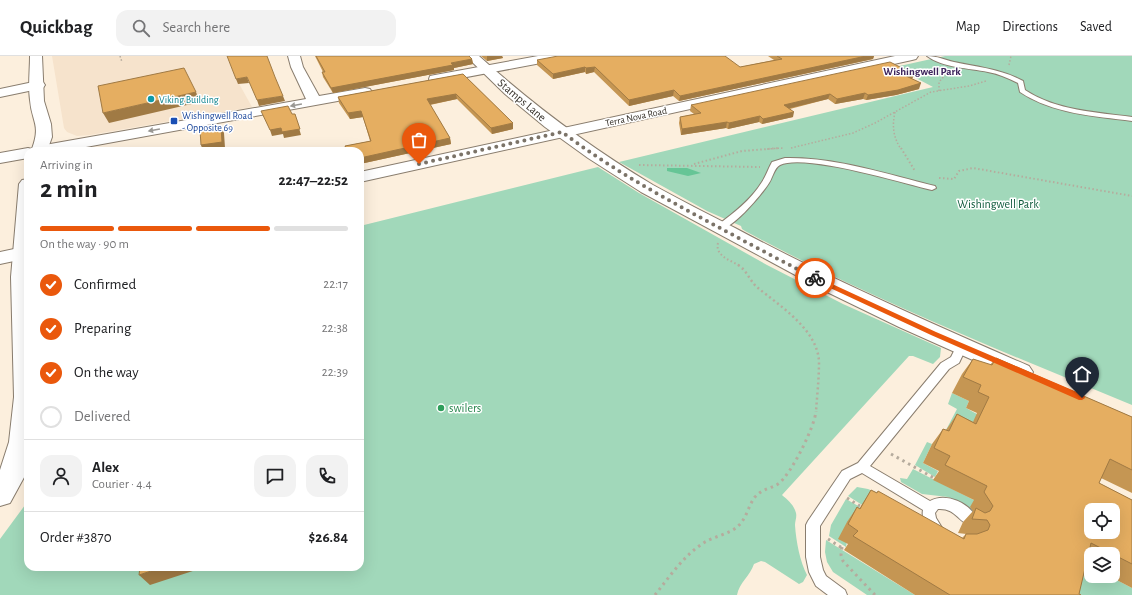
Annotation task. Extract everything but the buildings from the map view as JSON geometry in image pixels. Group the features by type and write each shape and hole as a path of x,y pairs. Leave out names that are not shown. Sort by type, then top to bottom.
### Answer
{"street":[{"path":"36,56 38,85 37,101 44,124 44,137 40,147"},
{"path":"294,56 297,67 315,102"},
{"name":"Stamps Lane","path":"472,56 486,70 562,132 638,183 719,234 762,251 829,285 1038,379"},
{"path":"425,81 557,56"},
{"name":"Terra Nova Road","path":"364,176 912,56"},
{"path":"0,94 38,85"},
{"path":"61,147 378,90"},
{"path":"0,158 24,154"},
{"path":"24,209 17,254 21,277 24,349"},
{"path":"0,494 14,472 20,450 24,415"}],"lane":[{"path":"930,56 947,63 1013,77 1021,82 1022,92 1036,101 1068,109 1132,119"},
{"path":"719,234 748,204 764,184 776,162 787,159 802,159 852,168 932,188"},
{"path":"840,595 821,581 816,572 813,557 813,525 846,475 862,467 946,366 955,360 962,346"},
{"path":"862,467 930,508"},
{"path":"949,538 938,532 932,526 929,519 930,508 933,504 946,502 960,508 971,520"}],"path":[{"path":"120,56 122,62"},
{"path":"939,91 939,82 950,70 947,63"},
{"path":"690,165 742,152 791,148 846,135 875,123 923,96 939,91 977,84 1003,74"},
{"path":"895,112 892,124 893,132 901,150 907,157 915,172 912,183 936,178 954,179 956,172 959,170 973,168 1132,196"},
{"path":"787,159 787,153 791,148"},
{"path":"634,165 690,165 772,168"},
{"path":"655,595 682,560 705,542 737,527 745,518 748,507 756,496 764,489 778,484 787,475 802,449 816,414 818,361 813,342 801,324 754,285 742,267 719,252 717,248 719,234"},
{"path":"879,447 934,478"},
{"path":"842,547 840,555 843,561 875,595"}],"shaded area":[{"path":"52,56 226,56 252,107 77,136 67,132 64,128"}],"green space":[{"name":"Wishingwell Park","path":"945,56 1132,56 1132,405 936,323 839,279 745,231 741,226 707,211 619,162 933,87 895,67"},
{"path":"598,167 639,193 767,265 843,304 941,348 940,357 933,364 913,356 909,356 782,495 789,501 796,513 795,525 797,544 800,558 807,575 803,582 799,584 765,562 761,561 754,564 740,587 737,595 0,595 0,539 24,506 24,571 364,571 364,225"},
{"path":"667,168 687,168 701,173 688,176 667,171"},
{"path":"952,393 969,401 966,408 1031,444 946,430 957,409 948,404"},
{"path":"927,442 932,444 923,463 938,471 935,477 915,465"},
{"path":"913,469 1015,521 979,524 964,504 948,497 922,494 901,482 900,478 907,479"},
{"path":"857,487 868,489 892,499 867,508 848,496"},
{"path":"846,499 860,507 850,524 846,547 829,536 831,525"},
{"path":"1037,537 1084,562 1084,583 1120,583 1120,582 1132,588 1132,595 1040,595"},
{"path":"826,540 915,595 867,595 833,572 827,562 825,552"}],"way so far":[{"path":"419,164 562,132 618,171 648,189 815,278"}],"place":[{"name":"Viking Building","path":"151,99"},
{"name":"Wishingwell Road - Opposite 69","path":"174,121"},
{"name":"swilers","path":"441,408"}],"district":[{"name":"Wishingwell Park","path":"922,71"}],"route":[{"path":"815,278 933,333 1082,398"}]}
